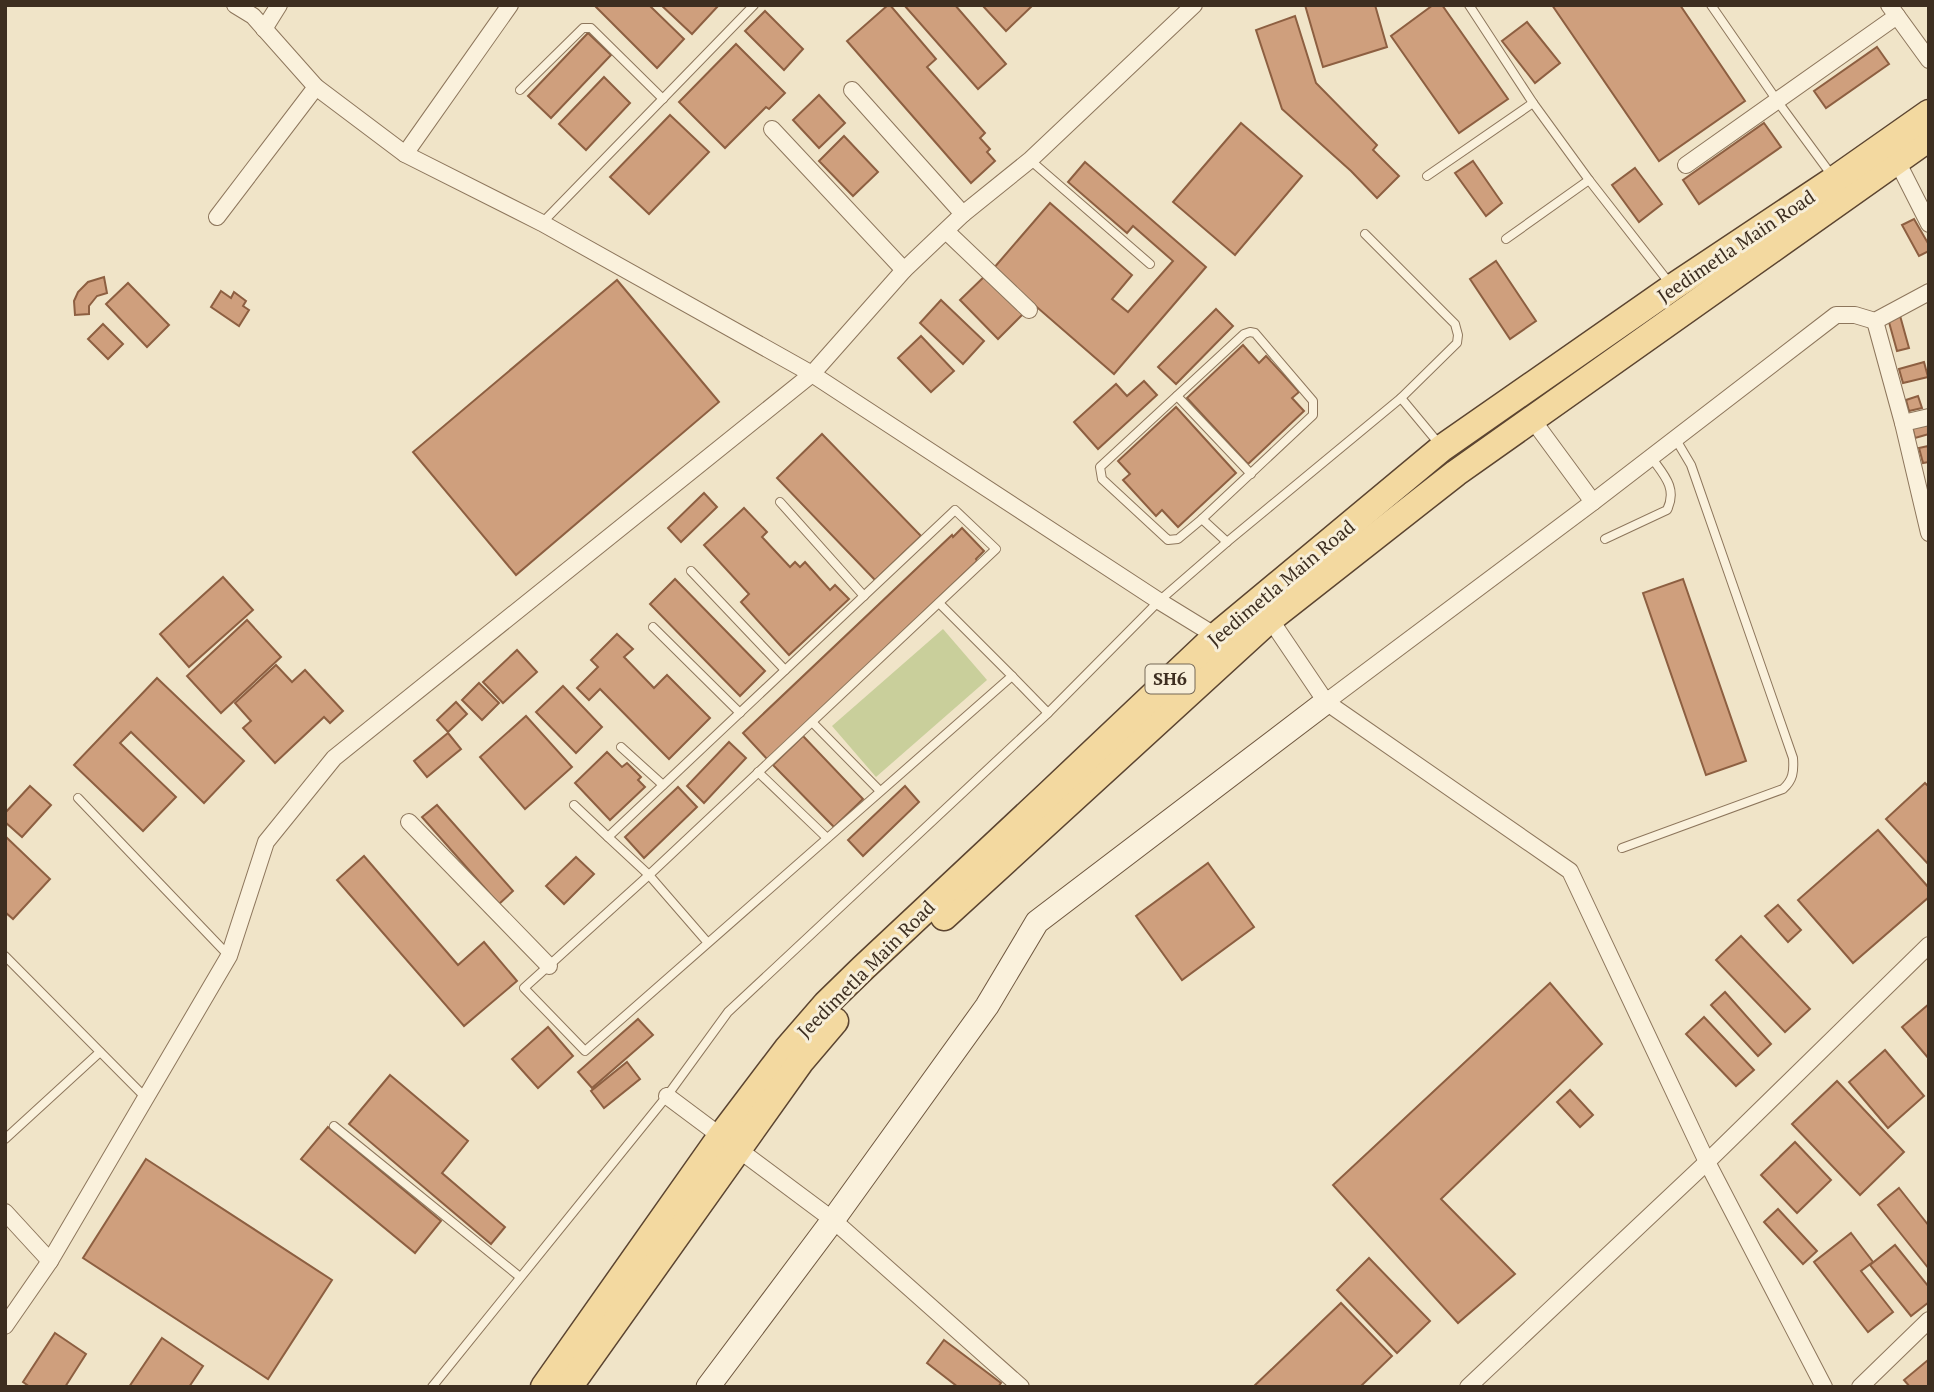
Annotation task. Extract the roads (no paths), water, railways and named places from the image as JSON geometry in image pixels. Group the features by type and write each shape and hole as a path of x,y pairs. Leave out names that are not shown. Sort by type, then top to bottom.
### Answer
{"main road":[{"name":"Jeedimetla Main Road","path":"569,1387 787,1049 845,986 1216,636 1442,448 1672,287 1929,113"},
{"name":"Jeedimetla Main Road","path":"544,1387 729,1142 853,1000 1270,619 1456,473 1929,138"}],"street":[{"path":"235,5 253,16 316,87 405,154 542,223 811,374 1216,636"},
{"path":"264,29 279,5"},
{"path":"405,154 510,5"},
{"path":"5,1326 50,1261 229,956 266,842 334,758 811,374 904,270 963,214 1030,160 1194,5"},
{"path":"1686,165 1778,102 1893,10 1929,60"},
{"path":"217,217 316,87"},
{"path":"852,90 963,214"},
{"path":"772,129 904,270"},
{"path":"1896,159 1929,224"},
{"path":"946,231 1029,310"},
{"path":"708,1387 833,1220 987,1006 1037,922 1836,315 1875,321 1929,292"},
{"path":"1875,321 1929,533"},
{"path":"1903,423 1929,417"},
{"path":"1532,419 1592,502"},
{"path":"1270,619 1326,702 1570,871 1707,1162 1824,1387"},
{"path":"409,822 549,966"},
{"path":"1468,1387 1707,1162 1929,946"},
{"path":"667,1096 833,1220 1021,1387"},
{"path":"5,1212 50,1261"},
{"path":"1860,1387 1929,1320"}],"lane":[{"path":"542,223 754,5"},
{"path":"1469,5 1533,103 1588,180 1672,287"},
{"path":"1711,5 1835,179"},
{"path":"520,90 583,28 591,28 663,99"},
{"path":"1427,176 1533,103"},
{"path":"1030,160 1150,264"},
{"path":"1506,239 1588,180"},
{"path":"432,1387 667,1096 728,1012 1048,713 1159,601 1401,398 1457,343 1455,324 1365,234"},
{"path":"1255,333 1313,401 1315,407 1313,415 1251,474 1202,519 1173,541 1168,540 1102,479 1100,467 1244,334 1255,333"},
{"path":"1177,396 1251,474"},
{"path":"1401,398 1442,448"},
{"path":"1622,848 1783,789 1791,782 1794,770 1793,758 1691,465 1675,438"},
{"path":"1605,539 1667,510 1672,491 1669,482 1651,457"},
{"path":"780,502 864,596"},
{"path":"608,837 956,510 996,549 649,876 524,988 585,1051 1012,676"},
{"path":"1202,519 1227,542"},
{"path":"691,570 785,670"},
{"path":"939,603 1048,713"},
{"path":"653,627 740,713"},
{"path":"812,722 880,791"},
{"path":"621,747 663,785"},
{"path":"758,772 827,838"},
{"path":"78,798 229,956"},
{"path":"574,805 649,876 708,943"},
{"path":"5,956 146,1098"},
{"path":"5,1139 100,1052"},
{"path":"334,1126 520,1277"}]}
